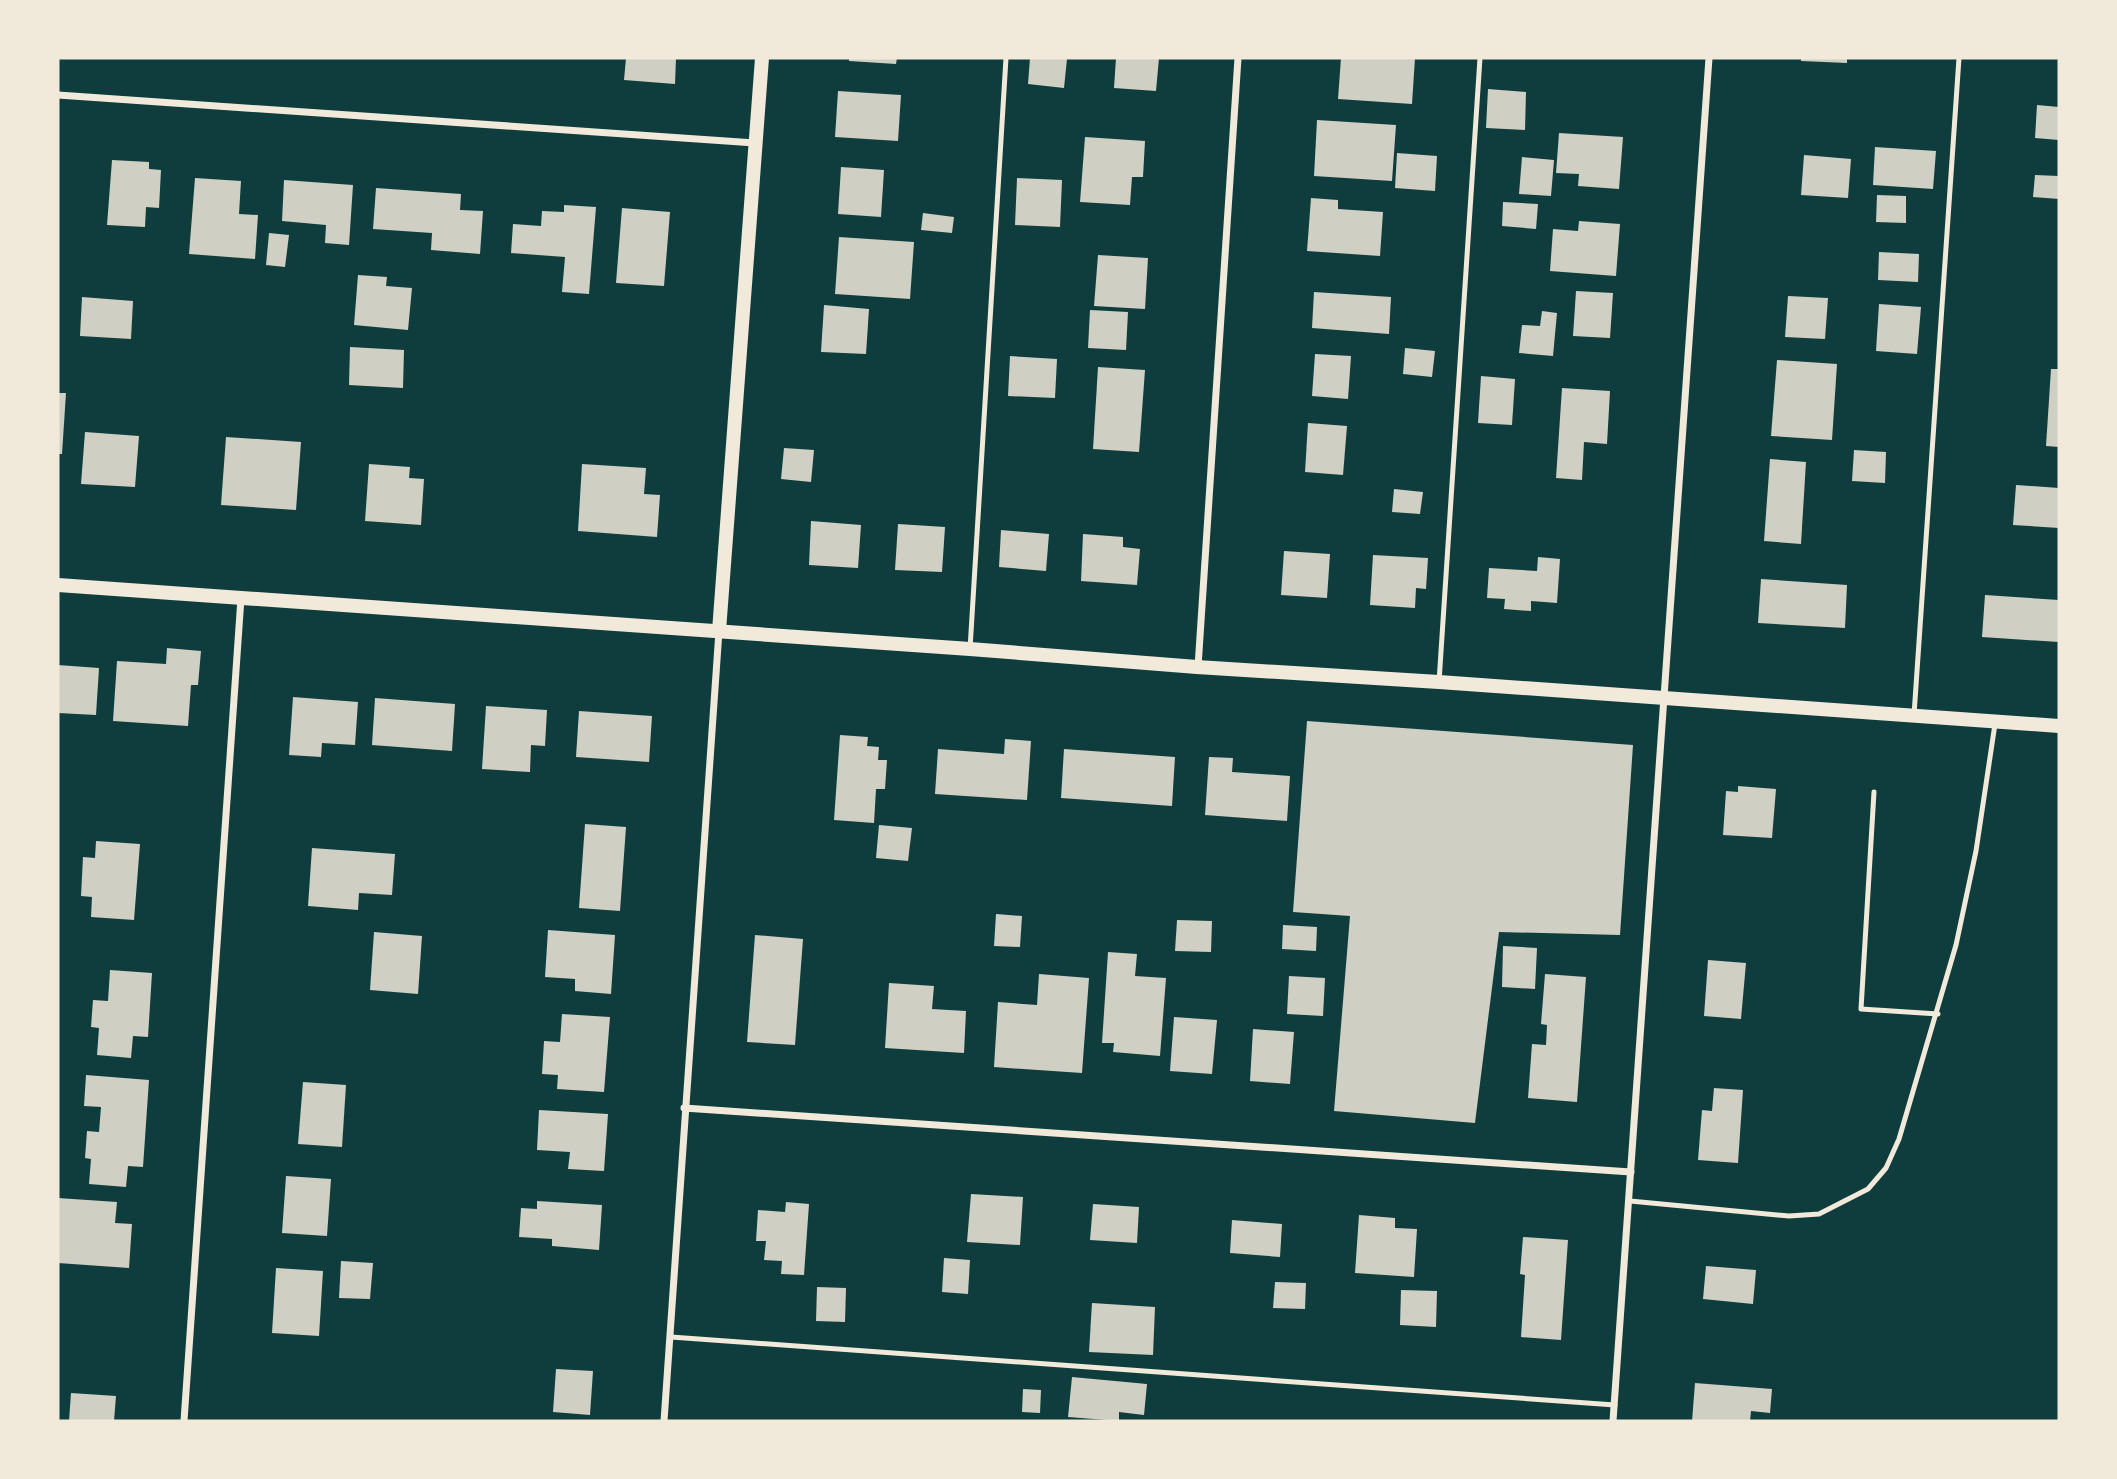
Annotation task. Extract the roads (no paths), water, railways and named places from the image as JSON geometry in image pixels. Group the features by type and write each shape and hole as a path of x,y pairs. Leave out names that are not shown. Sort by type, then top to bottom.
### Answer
{"main road":[{"path":"719,631 762,58"},
{"path":"58,585 2059,726"}],"street":[{"path":"1198,667 1238,58"},
{"path":"1614,1421 1709,58"},
{"path":"58,96 756,144"},
{"path":"184,1421 241,598"},
{"path":"664,1421 719,631"},
{"path":"684,1108 1631,1172"}],"lane":[{"path":"970,649 1006,58"},
{"path":"1439,682 1480,58"},
{"path":"1914,715 1959,58"},
{"path":"1630,1201 1789,1216 1819,1214 1868,1189 1886,1168 1899,1139 1938,1014 1956,945 1976,851 1996,721"},
{"path":"1874,792 1861,1009 1938,1014"},
{"path":"671,1337 1615,1405"}]}
